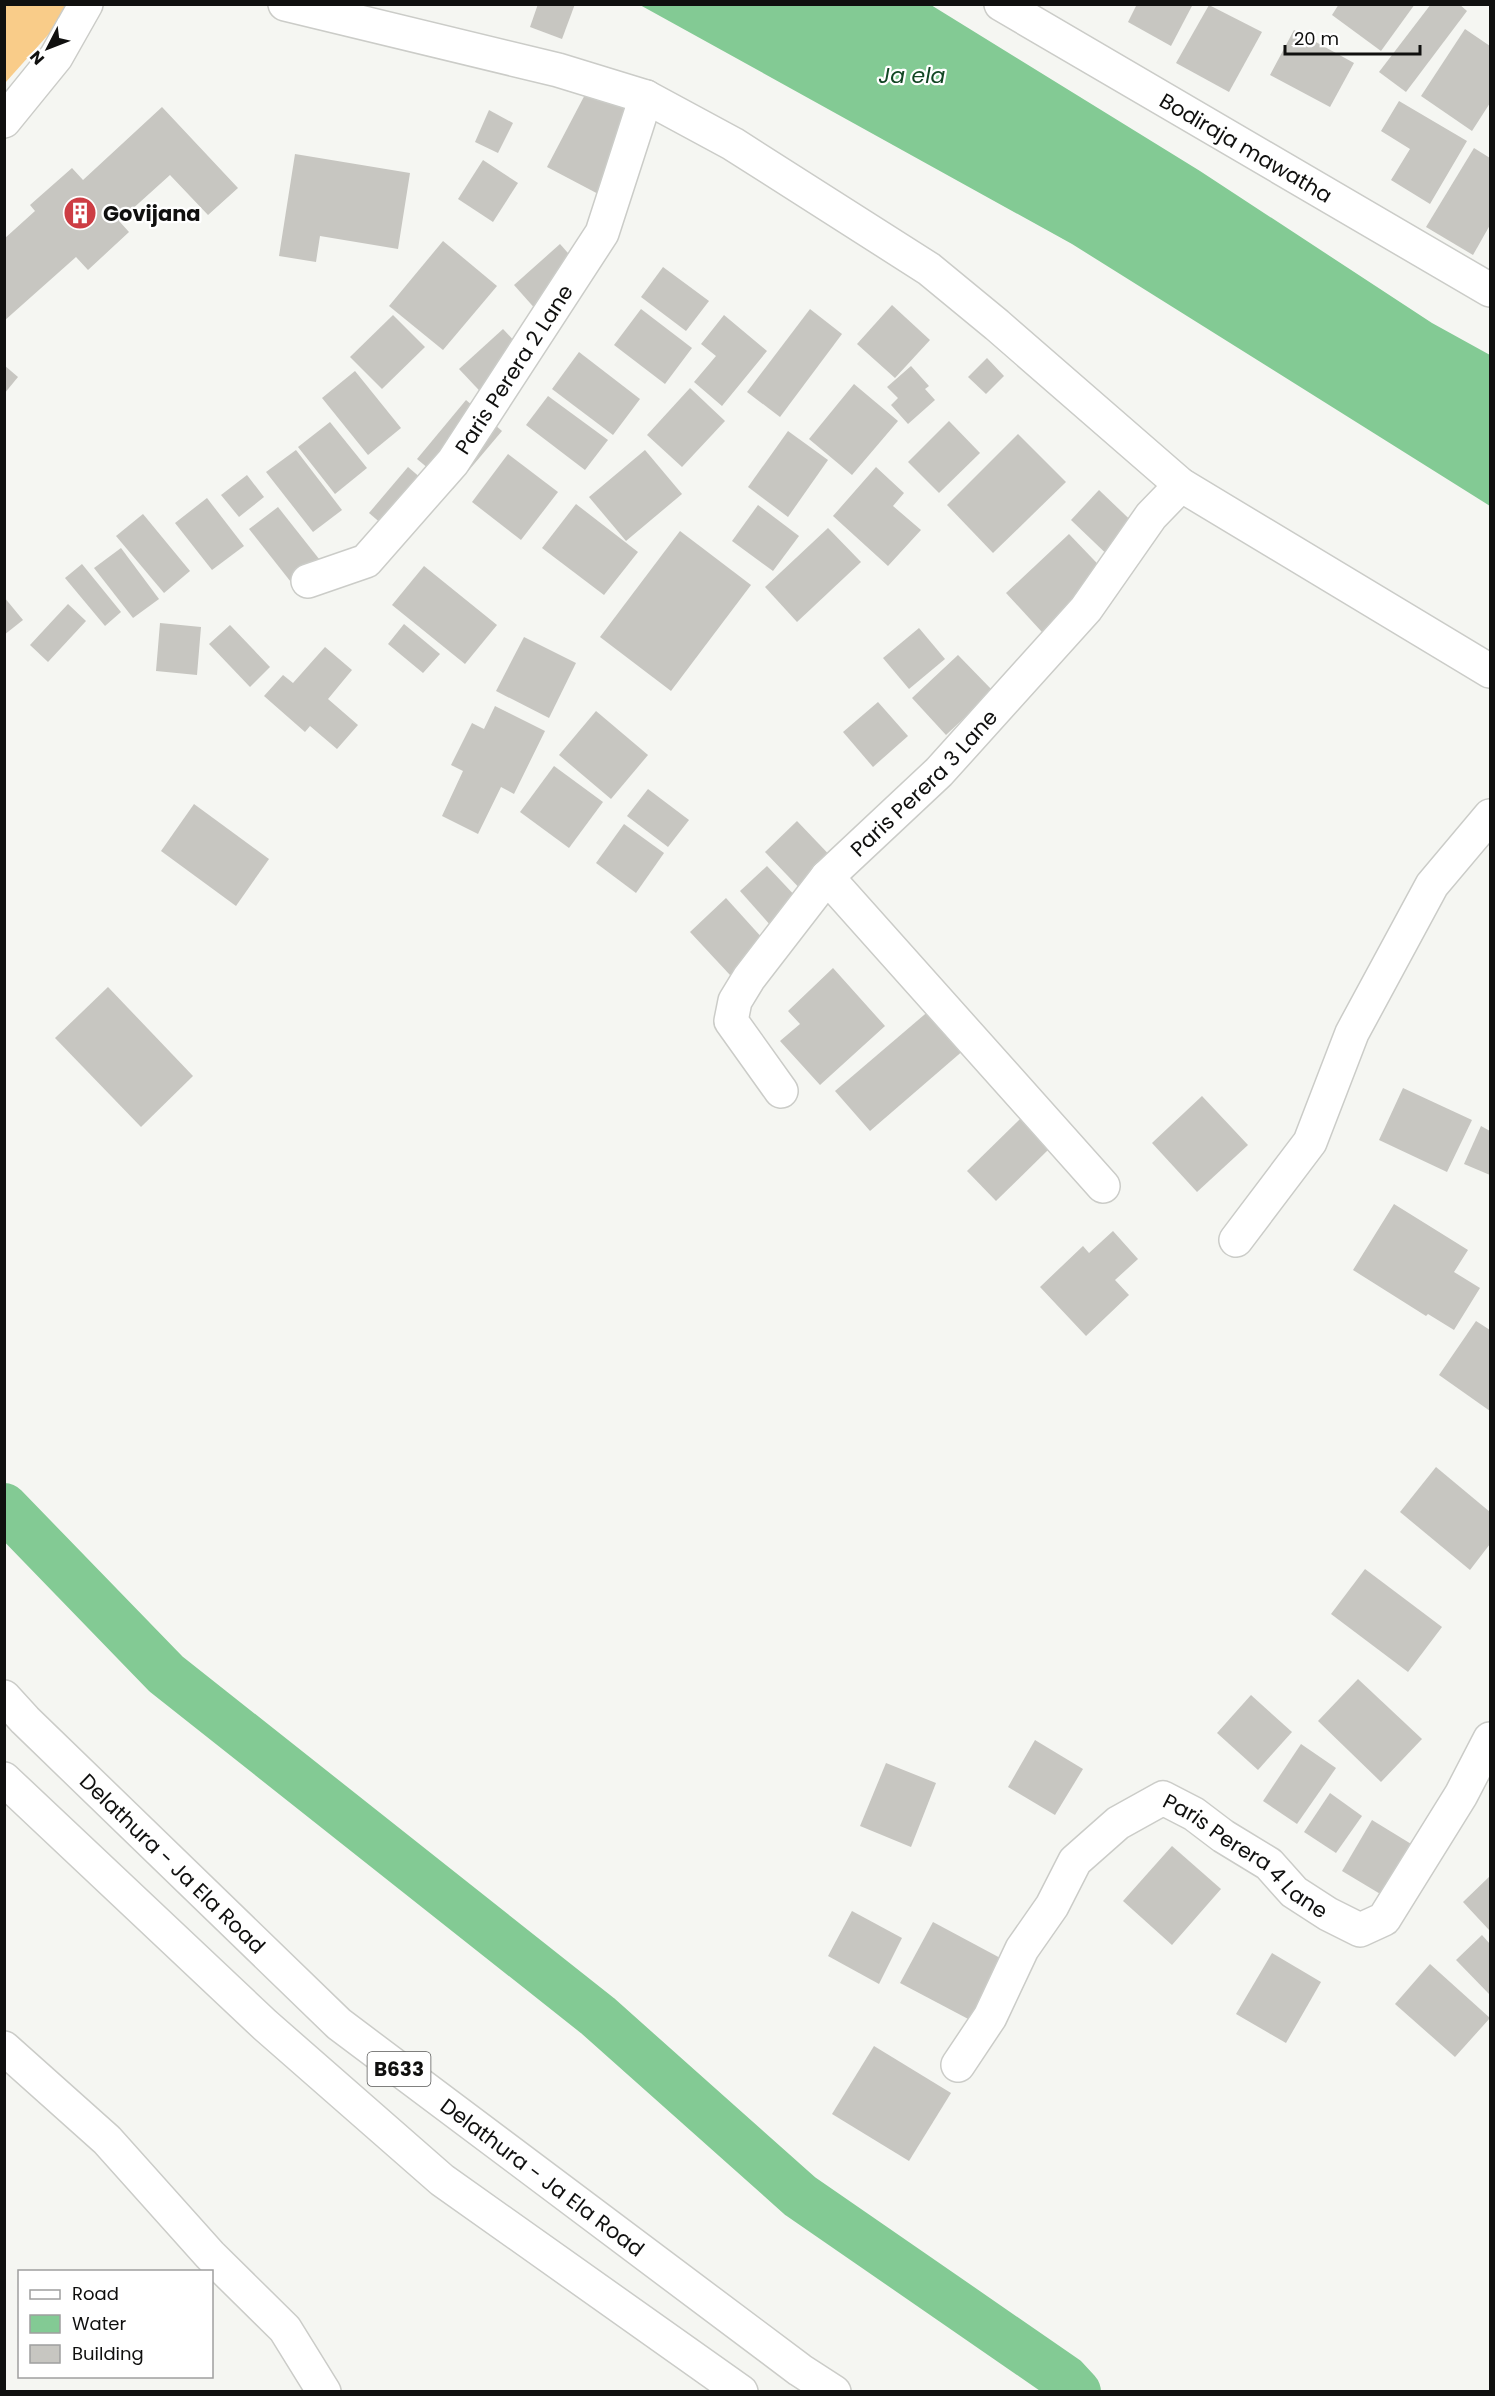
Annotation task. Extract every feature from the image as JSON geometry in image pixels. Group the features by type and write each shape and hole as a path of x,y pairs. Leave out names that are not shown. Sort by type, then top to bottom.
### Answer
{"street":[{"path":"4,121 56,57 86,4"},
{"path":"285,4 558,70 646,97 733,144 928,269 997,325 1181,484 1491,671"},
{"name":"Bodiraja mawatha","path":"1001,4 1491,290"},
{"name":"Paris Perera 2 Lane","path":"308,581 366,561 453,462 602,233 646,97"},
{"name":"Paris Perera 3 Lane","path":"781,1091 731,1021 735,1001 748,978 828,877 947,764 1086,609 1151,516 1181,484"},
{"path":"1236,1240 1310,1143 1352,1034 1432,885 1491,816"},
{"path":"828,877 1103,1186"},
{"name":"Delathura - Ja Ela Road","path":"4,1697 339,2024 800,2370 834,2391"},
{"name":"Paris Perera 4 Lane","path":"958,2065 990,2018 1022,1949 1052,1906 1075,1861 1118,1823 1163,1798 1194,1814 1223,1836 1269,1864 1294,1892 1328,1914 1360,1930 1384,1919 1461,1795 1491,1739"},
{"name":"B633","path":"4,1779 265,2025 442,2180 741,2391"},
{"path":"4,2048 107,2140 210,2255 285,2329 324,2391"}],"shaded area":[{"path":"5,5 66,5 65,16 5,83"}],"water":[{"name":"Ja ela","path":"640,5 931,5 1200,171 1432,323 1490,355 1490,506 1072,244"}],"building":[{"path":"538,4 575,4 562,39 530,27"},
{"path":"1137,4 1193,4 1171,46 1128,22"},
{"path":"1339,4 1415,4 1381,51 1332,15"},
{"path":"1431,4 1459,4 1467,11 1406,92 1379,72"},
{"path":"1209,5 1262,32 1229,92 1176,63"},
{"path":"1465,29 1490,46 1490,103 1472,131 1421,96"},
{"path":"1294,30 1354,63 1330,107 1270,75"},
{"path":"589,87 645,117 604,197 547,167"},
{"path":"1399,101 1467,141 1430,204 1391,180 1410,149 1381,131"},
{"name":"Govijana","path":"162,107 238,188 208,215 170,175 119,221 129,232 88,270 76,257 4,321 4,239 35,211 30,205 72,168 83,180"},
{"path":"489,110 513,123 498,153 475,142"},
{"path":"1474,148 1490,158 1490,225 1473,255 1426,227"},
{"path":"295,154 410,173 398,249 320,236 316,262 279,256"},
{"path":"483,160 518,183 493,222 458,199"},
{"path":"443,241 497,286 443,350 389,306"},
{"path":"560,244 592,280 546,321 514,285"},
{"path":"663,267 709,301 686,331 641,297"},
{"path":"892,305 930,340 895,378 857,344"},
{"path":"641,309 692,348 665,384 614,345"},
{"path":"810,309 842,334 780,417 747,392"},
{"path":"393,315 425,347 382,389 350,357"},
{"path":"724,315 767,351 722,406 694,382 716,356 701,344"},
{"path":"503,329 536,364 492,404 459,369"},
{"path":"579,352 640,399 613,435 552,389"},
{"path":"987,358 1004,376 986,394 968,377"},
{"path":"4,365 18,377 4,394"},
{"path":"911,366 929,386 925,389 935,400 908,424 891,405 898,398 887,387"},
{"path":"355,371 401,428 368,455 322,398"},
{"path":"854,384 898,421 852,475 809,439"},
{"path":"690,388 725,421 682,467 647,435"},
{"path":"548,396 608,440 585,470 526,425"},
{"path":"466,400 502,431 453,489 417,459"},
{"path":"949,421 980,453 939,493 908,462"},
{"path":"330,422 367,468 335,494 298,447"},
{"path":"788,431 828,460 788,517 748,487"},
{"path":"1018,434 1066,482 993,553 947,505"},
{"path":"296,450 342,510 313,532 266,472"},
{"path":"645,450 682,494 626,541 589,497"},
{"path":"508,454 558,492 521,540 472,502"},
{"path":"408,467 443,497 404,543 369,513"},
{"path":"876,467 904,493 893,506 921,530 888,566 833,516"},
{"path":"247,475 264,497 239,517 221,495"},
{"path":"1099,490 1145,534 1116,563 1071,520"},
{"path":"207,498 244,546 212,570 175,523"},
{"path":"576,504 638,552 604,595 542,548"},
{"path":"758,505 799,536 773,571 732,541"},
{"path":"278,507 327,569 298,591 249,529"},
{"path":"143,514 190,571 164,593 116,536"},
{"path":"828,528 861,562 797,622 765,587"},
{"path":"680,531 751,585 671,691 600,637"},
{"path":"1069,534 1116,583 1052,643 1006,593"},
{"path":"121,548 159,599 133,618 94,568"},
{"path":"82,564 121,612 105,626 65,578"},
{"path":"424,566 497,625 465,664 392,605"},
{"path":"4,597 23,620 4,635"},
{"path":"68,604 86,621 48,662 30,645"},
{"path":"160,623 201,627 197,675 156,671"},
{"path":"404,624 440,654 423,673 388,644"},
{"path":"230,625 270,667 250,687 209,644"},
{"path":"919,628 945,659 909,689 883,658"},
{"path":"524,637 576,663 549,718 496,691"},
{"path":"325,647 352,670 328,699 358,725 337,749 310,726 305,732 264,696 283,675 293,683"},
{"path":"958,655 993,691 946,735 912,698"},
{"path":"878,702 908,736 873,767 843,732"},
{"path":"495,706 545,731 514,794 501,787 478,834 442,816 463,771 451,765 472,723 484,729"},
{"path":"596,711 648,755 611,799 559,755"},
{"path":"554,766 603,802 569,848 520,812"},
{"path":"648,789 689,820 668,847 627,816"},
{"path":"194,804 269,859 236,906 161,851"},
{"path":"797,821 839,865 807,896 765,852"},
{"path":"624,824 664,853 636,893 596,863"},
{"path":"767,866 799,900 771,926 740,891"},
{"path":"726,898 765,941 730,975 690,932"},
{"path":"833,968 885,1026 820,1085 780,1041 800,1024 788,1011"},
{"path":"108,987 193,1076 141,1127 55,1038"},
{"path":"931,1009 965,1049 870,1131 835,1091"},
{"path":"1403,1088 1472,1120 1447,1172 1379,1140"},
{"path":"1202,1096 1248,1145 1197,1192 1152,1143"},
{"path":"1020,1119 1049,1149 996,1201 967,1171"},
{"path":"1481,1126 1490,1131 1490,1175 1464,1164"},
{"path":"1394,1204 1468,1250 1454,1272 1480,1288 1454,1330 1428,1314 1426,1316 1353,1270"},
{"path":"1113,1231 1138,1259 1115,1280 1129,1295 1086,1336 1040,1287 1083,1246 1089,1253"},
{"path":"1476,1321 1490,1330 1490,1411 1439,1375"},
{"path":"1436,1467 1490,1512 1490,1544 1470,1570 1400,1512"},
{"path":"1365,1569 1442,1627 1408,1672 1331,1614"},
{"path":"1358,1679 1422,1739 1381,1782 1318,1721"},
{"path":"1251,1695 1292,1732 1258,1770 1217,1733"},
{"path":"1035,1740 1083,1769 1055,1815 1008,1787"},
{"path":"1301,1744 1336,1768 1297,1824 1263,1801"},
{"path":"886,1763 936,1783 911,1847 860,1826"},
{"path":"1330,1793 1362,1816 1336,1853 1304,1832"},
{"path":"1372,1820 1421,1850 1392,1901 1342,1871"},
{"path":"1172,1846 1221,1889 1172,1945 1123,1901"},
{"path":"1490,1876 1490,1931 1463,1902"},
{"path":"852,1911 902,1938 879,1984 828,1956"},
{"path":"933,1922 1004,1960 972,2021 900,1983"},
{"path":"1482,1935 1490,1944 1490,1995 1456,1960"},
{"path":"1272,1953 1321,1982 1286,2043 1236,2014"},
{"path":"1430,1964 1490,2018 1455,2057 1395,2004"},
{"path":"874,2046 951,2093 909,2161 832,2114"}],"waterway":[{"path":"4,1507 166,1674 598,2016 800,2196 1065,2379 1077,2392"}],"place":[{"name":"Govijana","path":"80,213"}]}
